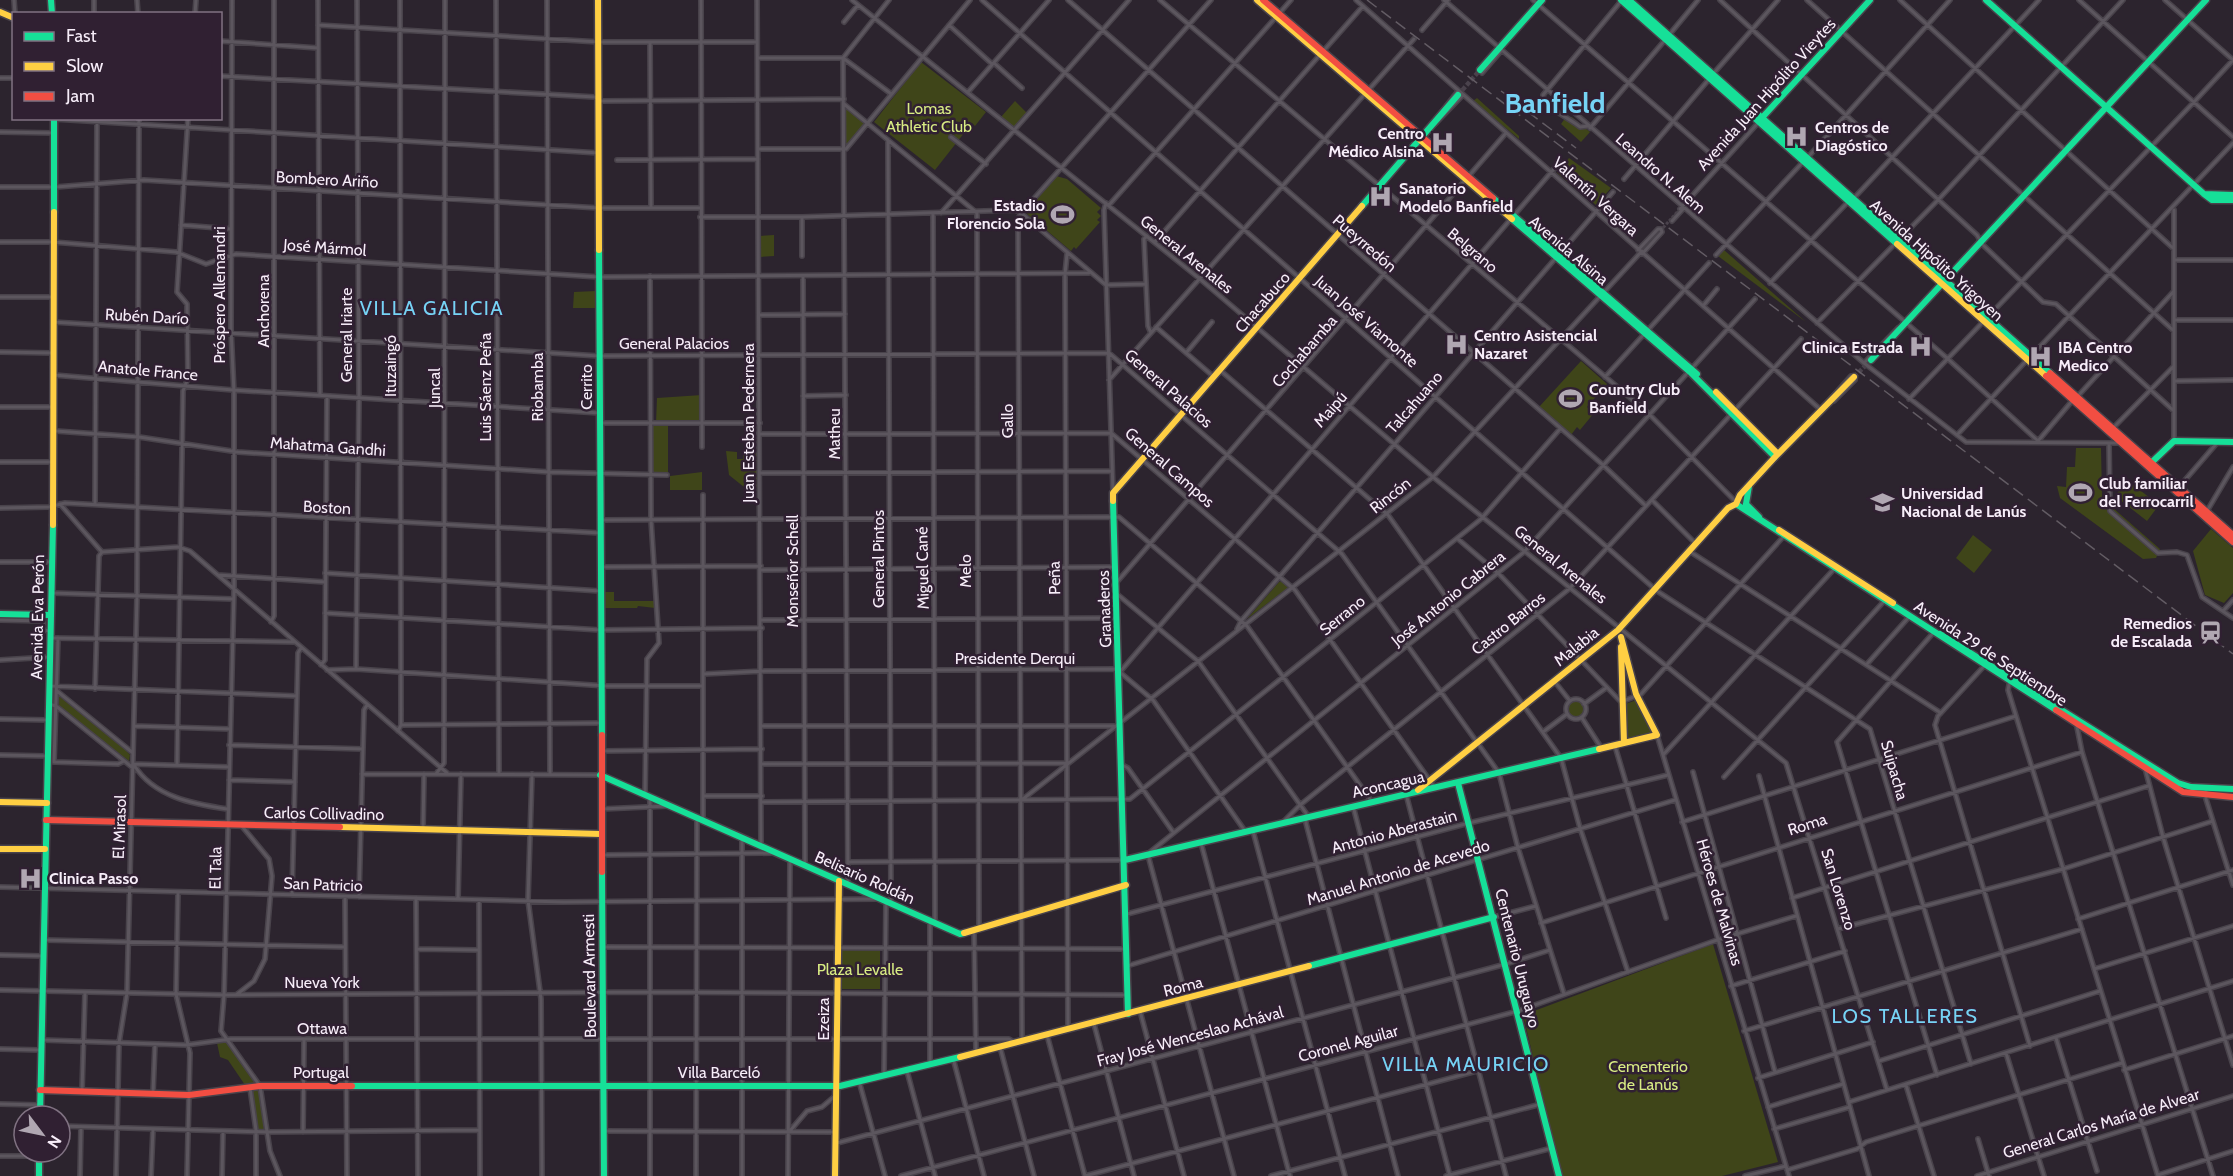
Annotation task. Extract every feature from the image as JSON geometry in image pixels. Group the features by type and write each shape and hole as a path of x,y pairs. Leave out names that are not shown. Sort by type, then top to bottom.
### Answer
{"street":[{"name":"Próspero Allemandri","path":"232,0 231,333 234,590"},
{"name":"Anchorena","path":"271,622 274,578 275,454 274,0"},
{"path":"318,0 320,395"},
{"name":"General Iriarte","path":"356,669 359,398 357,0"},
{"name":"Ituzaingó","path":"398,731 401,725 402,578 400,0"},
{"name":"Juncal","path":"441,768 444,763 445,674 445,0"},
{"name":"Luis Sáenz Peña","path":"496,0 499,774"},
{"name":"Riobamba","path":"547,0 550,774"},
{"name":"Cerrito","path":"598,0 600,775"},
{"path":"701,0 702,447"},
{"name":"Juan Esteban Pedernera","path":"757,0 763,802 761,846"},
{"name":"General Arenales","path":"852,0 1155,242 1434,477 1620,627"},
{"path":"843,58 889,0"},
{"path":"758,148 844,149 868,123 921,55 970,0"},
{"name":"Juan José Viamonte","path":"982,0 1654,589"},
{"path":"968,92 1049,0"},
{"name":"Pueyrredón","path":"1068,0 1514,390 1604,465 1646,506"},
{"path":"939,214 959,195 1129,0"},
{"name":"Belgrano","path":"1160,0 1650,415 1741,504"},
{"path":"1021,213 1211,0"},
{"name":"Avenida Alsina","path":"1257,0 1278,15"},
{"name":"Avenida Alsina","path":"1263,0 1691,370 1777,455"},
{"path":"1107,204 1291,0"},
{"name":"Valentín Vergara","path":"1356,0 1774,369 1823,408"},
{"path":"1621,0 1545,89 1542,98 1558,113 1564,114 1580,127 1589,127 1698,0"},
{"name":"Avenida Hipólito Yrigoyen","path":"1621,0 1667,37 1852,199 2075,398 2121,442 2179,487 2233,535"},
{"name":"Avenida Hipólito Yrigoyen","path":"1629,0 1667,37"},
{"path":"1720,0 1977,235 1980,242 2022,283 2043,302 2056,304 2148,390 2174,411"},
{"path":"1624,179 1778,0"},
{"path":"1807,0 2174,331"},
{"name":"Avenida Juan Hipólito Vieytes","path":"1672,221 1721,163 1870,0"},
{"path":"1900,0 2174,249"},
{"path":"1716,255 1950,0"},
{"path":"1986,0 2194,186 2204,194 2212,200 2233,200 2233,195 2204,194"},
{"path":"1770,283 1893,158 2039,0"},
{"path":"2079,0 2233,137"},
{"path":"1817,323 1938,200 2123,0"},
{"path":"1909,399 2233,60 2165,0"},
{"path":"1868,363 2206,0"},
{"path":"1422,30 1446,1"},
{"name":"Leandro N. Alem","path":"1446,1 1634,167 1817,323 1909,399 1957,435"},
{"path":"1500,50 1478,72 1483,72 1500,50 1537,1 1583,44 1903,324 1948,359 2038,441"},
{"path":"844,22 858,5"},
{"path":"1155,242 1363,6"},
{"path":"318,25 598,42 757,42"},
{"path":"949,25 1022,88"},
{"path":"1109,380 1414,39"},
{"path":"222,41 318,48"},
{"path":"650,42 651,208"},
{"path":"1480,70 1500,50"},
{"path":"758,58 843,58 890,93"},
{"name":"Matheu","path":"843,58 848,885"},
{"path":"222,76 401,85 598,99 843,101 959,195 977,213"},
{"name":"Chacabuco","path":"1113,493 1460,94"},
{"name":"Avenida Eva Perón","path":"40,1104 48,704 53,635 46,617 51,593 56,505 53,462 55,430 53,407 54,120"},
{"path":"76,120 599,153"},
{"name":"El Mirasol","path":"116,1176 119,1043 127,993 137,596 139,120"},
{"path":"177,765 182,597 183,444 185,385 188,378 187,304 177,292 188,120"},
{"path":"95,505 97,121"},
{"path":"0,132 54,133"},
{"name":"Cochabamba","path":"1116,583 1152,545 1347,320 1506,133"},
{"path":"951,137 986,164"},
{"name":"General Pintos","path":"884,1075 884,948 886,901 892,861 888,139"},
{"path":"2121,442 2109,444 2038,441 1968,443 1957,435 2233,143"},
{"path":"617,160 758,159"},
{"name":"Maipú","path":"1120,672 1560,162"},
{"name":"Bombero Ariño","path":"0,187 54,187 140,180 599,208 700,208"},
{"name":"Talcahuano","path":"1237,630 1241,621 1613,192"},
{"name":"Granaderos","path":"1107,204 1104,210 1120,672 1128,1014"},
{"path":"2174,208 2174,441"},
{"path":"700,217 939,214 1015,210 1106,285 1146,284"},
{"name":"Melo","path":"976,1052 974,948 977,930 978,861 977,213"},
{"name":"Gallo","path":"1018,1042 1022,949 1019,432 1021,213"},
{"name":"Miguel Cané","path":"930,1063 929,948 933,921 936,861 933,214"},
{"path":"802,217 802,256"},
{"path":"181,225 231,229"},
{"path":"1658,229 1661,229 1662,232 1641,252 1658,229"},
{"path":"1147,236 1146,284 1148,326 1151,333"},
{"name":"José Mármol","path":"0,242 53,242 140,248 179,253 206,264 219,262 232,255 275,256 600,276 1089,273"},
{"name":"Rincón","path":"1022,801 1067,763 1434,477 1641,252"},
{"name":"Peña","path":"1067,254 1065,274 1065,517 1068,1030"},
{"path":"2174,260 2233,260"},
{"path":"1605,377 1709,263"},
{"path":"650,1176 651,808 648,796 647,659 659,646 651,520 651,276"},
{"name":"Monseñor Schell","path":"803,276 806,802 804,865"},
{"path":"1703,306 1717,289"},
{"path":"2038,441 2174,291"},
{"path":"0,297 53,297"},
{"name":"José Antonio Cabrera","path":"1148,855 1173,832 1526,551 1755,299"},
{"path":"759,315 845,314"},
{"path":"2174,320 2233,320"},
{"name":"Rubén Darío","path":"53,322 599,356"},
{"path":"1186,353 1212,322"},
{"path":"1156,327 1215,378"},
{"name":"Castro Barros","path":"1282,824 1300,805 1571,587 1801,339"},
{"path":"0,352 53,353"},
{"name":"General Palacios","path":"599,356 1109,353 1339,550 1499,773"},
{"path":"2113,428 2174,366"},
{"path":"1221,371 1386,514 1561,758 1580,828 1628,972"},
{"name":"Anatole France","path":"53,375 233,390 600,413"},
{"name":"Malabia","path":"1851,375 1855,376 1855,380 1823,408 1851,375"},
{"name":"Malabia","path":"1416,792 1620,627 1728,508 1741,504 1750,484 1854,377"},
{"path":"2174,381 2233,380"},
{"path":"803,396 846,395"},
{"path":"321,665 325,660 327,396"},
{"name":"Avenida Hipólito Yrigoyen","path":"2075,398 2113,428 2233,542"},
{"path":"0,407 53,407"},
{"path":"600,423 760,423"},
{"name":"Serrano","path":"1123,800 1130,799 1143,789 1483,517 1560,429"},
{"name":"Mahatma Gandhi","path":"55,430 139,437 234,451 600,475 667,475"},
{"name":"General Campos","path":"760,434 1111,433 1292,587 1435,788"},
{"path":"2150,464 2174,441 2233,442"},
{"path":"2179,487 2217,441"},
{"path":"2109,444 2110,511 2158,553 2176,552 2187,555 2202,597 2233,618"},
{"path":"0,462 53,462"},
{"path":"2207,511 2232,470"},
{"path":"761,473 1112,471"},
{"path":"696,1176 696,854 705,796 703,495"},
{"path":"1652,500 1696,544"},
{"name":"Avenida 29 de Septiembre","path":"1741,504 1784,536 2187,794 2233,789"},
{"path":"56,505 102,552 182,547 190,551 447,773"},
{"name":"Boston","path":"0,508 95,505 326,520 498,526 600,533"},
{"path":"600,520 1114,516 1120,518 1245,624 1372,802"},
{"path":"1458,538 1499,574 1616,699 1623,702 1638,696 1784,536"},
{"path":"1689,551 1941,713"},
{"path":"95,689 97,595 99,556 102,552"},
{"path":"0,562 51,562"},
{"path":"600,567 890,569 1116,567"},
{"path":"1663,755 1835,568"},
{"path":"325,573 600,591"},
{"path":"217,575 325,582"},
{"name":"Suipacha","path":"1654,589 1872,731 1971,1064"},
{"name":"El Tala","path":"234,590 224,995 220,1025 226,1041 260,1086 270,1153 280,1176"},
{"path":"51,593 233,599"},
{"path":"1117,594 1198,661 1237,714 1306,817 1316,864 1398,1176"},
{"path":"1724,777 1885,600"},
{"name":"Avenida 29 de Septiembre","path":"1885,600 1934,631"},
{"path":"2224,610 2233,600"},
{"path":"325,612 600,630 762,628"},
{"path":"0,614 46,617"},
{"path":"0,621 46,617"},
{"path":"1867,664 1909,617"},
{"path":"762,620 1117,618"},
{"name":"Héroes de Malvinas","path":"1620,627 1624,743"},
{"name":"San Lorenzo","path":"1620,627 1786,763 1887,1090"},
{"path":"1934,631 1837,740 1938,1075"},
{"path":"54,762 57,689 53,635 96,639 294,642"},
{"name":"Héroes de Malvinas","path":"1621,637 1638,696 1657,735 1789,1176"},
{"path":"292,895 298,653 301,648"},
{"path":"0,660 50,657"},
{"path":"1986,665 1941,713 1935,725 2030,1046"},
{"path":"327,670 356,669 445,674 601,686 704,686"},
{"name":"Presidente Derqui","path":"704,674 891,670 1120,672"},
{"path":"1120,672 1151,698 1249,832 1265,878 1345,1176"},
{"path":"2010,680 2008,690 2158,1176 2233,1151"},
{"path":"1554,681 1570,702"},
{"path":"49,685 57,689 133,753"},
{"path":"1584,704 1606,688"},
{"path":"57,689 297,696"},
{"path":"1577,700 1584,704 1586,710 1581,717 1573,719 1567,714 1566,708 1570,702 1577,700"},
{"path":"48,704 56,706 133,766 142,777 165,795 227,809"},
{"path":"359,897 364,710 367,705"},
{"path":"1543,732 1567,714"},
{"path":"1682,822 2016,716"},
{"path":"1581,717 1602,748"},
{"path":"0,719 48,720"},
{"path":"2076,722 2082,752 2213,1176"},
{"path":"401,725 601,723"},
{"path":"762,726 1067,724 1115,726"},
{"path":"134,726 230,729"},
{"name":"Aconcagua","path":"1125,860 1657,735"},
{"path":"229,745 363,749"},
{"path":"1615,746 1666,918"},
{"path":"601,751 762,749"},
{"name":"Roma","path":"1541,923 2082,752"},
{"path":"0,755 47,759 54,762 118,764 124,761"},
{"path":"762,764 1067,763"},
{"path":"1122,765 1143,789 1173,832"},
{"path":"133,766 229,767"},
{"path":"2146,766 2148,786 2233,1065"},
{"path":"436,774 441,768"},
{"path":"1693,772 1775,1072"},
{"path":"1499,773 1518,848 1564,994"},
{"path":"362,774 600,775"},
{"path":"423,829 424,774"},
{"path":"458,899 461,774"},
{"path":"532,774 528,900 541,993 542,1176"},
{"name":"Antonio Aberastain","path":"1127,914 1469,823 1668,774"},
{"name":"Belisario Roldán","path":"600,775 960,934 1126,885"},
{"name":"Boulevard Armesti","path":"600,775 604,1176"},
{"path":"1758,776 1869,1176"},
{"path":"229,780 295,782"},
{"name":"Centenario Uruguayo","path":"1458,783 1518,1011 1558,1176"},
{"path":"1792,898 2148,786"},
{"path":"2206,792 2213,821 2231,871 2233,885"},
{"name":"Avenida 29 de Septiembre","path":"2206,792 2233,797"},
{"path":"1406,794 1506,1176"},
{"path":"705,796 762,796"},
{"path":"763,802 1123,800"},
{"name":"Manuel Antonio de Acevedo","path":"1127,966 1676,800"},
{"path":"0,802 46,803"},
{"path":"601,809 669,806"},
{"path":"1353,806 1449,1176 1552,1148"},
{"name":"Carlos Collivadino","path":"46,820 601,834"},
{"path":"1838,929 2063,869 2213,821"},
{"path":"236,995 252,984 266,959 270,894 270,861 242,825"},
{"path":"742,837 742,1176"},
{"path":"1201,843 1290,1176"},
{"path":"0,849 45,849"},
{"path":"601,855 741,855 775,852"},
{"path":"1148,855 1234,1176"},
{"path":"788,1176 790,859"},
{"path":"849,861 1125,860"},
{"path":"2078,919 2231,871"},
{"name":"Ezeiza","path":"835,1176 839,881"},
{"name":"San Patricio","path":"0,887 601,902 886,901"},
{"path":"178,893 176,993 189,1045 187,1176"},
{"path":"345,897 347,1176"},
{"path":"416,898 418,1176"},
{"path":"478,900 480,1176"},
{"name":"Roma","path":"836,1086 1068,1030 1536,906"},
{"name":"Coronel Aguilar","path":"901,1176 1518,1011 1717,940 1796,916"},
{"path":"2094,969 2233,926"},
{"path":"1744,1031 2082,929"},
{"path":"43,940 345,947"},
{"path":"602,946 1126,949"},
{"path":"417,949 479,950"},
{"name":"Fray José Wenceslao Achával","path":"836,1143 1506,964 1550,950"},
{"path":"1731,986 1845,951"},
{"path":"0,955 43,956"},
{"path":"1849,1102 2233,981"},
{"name":"Nueva York","path":"0,990 224,995 650,992 1127,995"},
{"path":"1878,1061 2100,991"},
{"path":"82,1091 86,992"},
{"path":"1140,1011 1184,1176"},
{"path":"1093,1023 1134,1176"},
{"path":"1047,1035 1085,1176 1529,1057"},
{"path":"2124,1070 2233,1036"},
{"name":"Ottawa","path":"42,1040 189,1045 226,1041 603,1038 1009,1039 1018,1042"},
{"path":"2056,1038 2097,1171"},
{"path":"303,1132 304,1040"},
{"path":"1758,1077 1873,1042"},
{"path":"153,1094 156,1044"},
{"path":"999,1046 1034,1176"},
{"path":"0,1049 41,1050"},
{"path":"2006,1053 2044,1176"},
{"path":"952,1058 984,1176"},
{"path":"1744,1176 1786,1168 2122,1063"},
{"path":"906,1069 935,1176"},
{"path":"859,1081 885,1176"},
{"path":"1767,1107 1843,1084"},
{"name":"Villa Barceló","path":"603,1085 836,1086"},
{"name":"Portugal","path":"40,1090 189,1095 250,1086 603,1085"},
{"path":"1906,1085 1935,1176"},
{"path":"250,1086 256,1132 256,1176"},
{"path":"789,1132 807,1111 822,1107 835,1096"},
{"name":"General Carlos María de Alvear","path":"1977,1176 2233,1096"},
{"path":"1271,1176 1541,1104"},
{"path":"1774,1129 1850,1107"},
{"path":"72,1126 256,1132 479,1130"},
{"path":"80,1176 81,1126"},
{"path":"151,1176 153,1129"},
{"path":"222,1176 223,1131"},
{"path":"604,1131 836,1132"},
{"path":"1978,1139 1988,1174"}],"green space":[{"name":"Lomas Athletic Club","path":"921,62 986,112 975,126 972,123 935,170 874,122"},
{"path":"1477,98 1519,136 1519,139 1473,101"},
{"path":"1015,101 1028,114 1015,128 1001,117"},
{"path":"844,103 868,123 844,149"},
{"path":"1566,117 1572,117 1590,132 1581,142 1561,124"},
{"path":"1569,158 1611,188 1596,205 1557,173"},
{"name":"Estadio Florencio Sola","path":"1056,176 1067,179 1101,208 1097,212 1101,216 1097,220 1100,222 1076,249 1074,247 1071,251 1026,213"},
{"path":"774,235 774,256 759,257 759,236"},
{"path":"1724,250 1806,322 1718,256"},
{"path":"596,291 596,308 573,308 574,292"},
{"name":"Country Club Banfield","path":"1581,361 1607,384 1587,407 1594,413 1580,430 1577,427 1571,435 1539,407"},
{"path":"702,395 702,423 656,423 657,398"},
{"path":"653,424 668,424 668,473 653,473"},
{"name":"Club familiar del Ferrocarril","path":"2076,448 2101,448 2102,497 2105,498 2105,506 2113,508 2160,549 2156,558 2143,559 2060,498 2057,486 2066,487 2067,467 2075,467"},
{"path":"726,451 737,452 737,459 743,459 743,453 761,452 761,488 744,487 729,475"},
{"path":"702,472 702,490 670,490 670,476"},
{"path":"2127,480 2159,505 2147,521 2115,496"},
{"path":"2211,529 2233,548 2233,593 2224,603 2205,595 2193,551"},
{"path":"1973,535 1992,550 1974,573 1956,558"},
{"path":"1282,581 1288,588 1247,619 1279,582"},
{"path":"602,592 614,592 614,601 655,601 655,608 638,606 637,608 602,608"},
{"path":"59,696 125,749 130,755 129,761 59,707"},
{"path":"1637,700 1654,733 1627,740 1625,704"},
{"path":"1576,701 1582,704 1585,710 1582,716 1576,719 1570,716 1567,710 1570,704"},
{"name":"Cementerio de Lanús","path":"1713,944 1778,1162 1722,1176 1562,1176 1523,1015"},
{"name":"Plaza Levalle","path":"841,949 880,950 880,989 840,989"},
{"path":"226,1042 257,1084 245,1085 228,1060 220,1057 217,1043"},
{"path":"251,1088 260,1089 264,1130 257,1130"}],"tunnel":[{"path":"1458,95 1480,70"},
{"path":"1642,251 1680,209"},
{"path":"1854,377 1871,360"}],"railway":[{"path":"1367,0 2233,654"},
{"path":"1501,91 1535,115"},
{"path":"1528,112 1576,148"}],"traffic: fast":[{"path":"51,0 52,12"},
{"path":"1480,70 1542,0"},
{"path":"1621,0 1897,244"},
{"path":"1629,0 2050,373"},
{"path":"1760,120 1870,0"},
{"path":"1986,0 2204,194 2212,200 2233,200"},
{"path":"1871,360 2206,0"},
{"path":"1362,206 1458,95"},
{"path":"54,120 54,212"},
{"path":"2204,194 2233,195"},
{"path":"1493,198 1697,374"},
{"path":"1512,219 1690,372 1775,457"},
{"path":"599,250 602,735"},
{"path":"2150,464 2174,441 2233,442"},
{"path":"1746,504 1749,486"},
{"path":"1113,501 1128,1014"},
{"path":"1736,504 2056,710"},
{"path":"1746,504 1759,517"},
{"path":"40,1104 53,525"},
{"path":"0,614 50,615"},
{"path":"1940,634 2178,783 2191,787 2233,789"},
{"path":"1125,860 1599,749"},
{"path":"600,775 960,934 964,933"},
{"path":"1458,783 1559,1176"},
{"path":"602,872 604,1176"},
{"path":"1309,966 1494,917"},
{"path":"352,1086 840,1086 960,1057"},
{"path":"39,1164 39,1176"}],"traffic: slow":[{"path":"598,0 599,250"},
{"path":"1257,0 1512,219"},
{"path":"0,12 12,17"},
{"path":"1113,501 1113,493 1362,206"},
{"path":"53,525 54,212"},
{"path":"1897,244 2046,376"},
{"path":"1736,504 1740,495 1775,457 1854,377"},
{"path":"1716,392 1778,454"},
{"path":"1418,790 1618,630 1728,508 1736,504"},
{"path":"1779,530 1893,603"},
{"path":"1599,749 1657,735 1636,694 1621,637"},
{"path":"1621,647 1624,743"},
{"path":"0,802 47,803"},
{"path":"340,827 601,834"},
{"path":"0,849 45,849"},
{"path":"835,1176 839,881"},
{"path":"964,933 1126,885"},
{"path":"960,1057 1309,966"}],"traffic: jam":[{"path":"1263,0 1493,198"},
{"path":"2050,373 2233,535"},
{"path":"2046,376 2233,542"},
{"path":"2056,710 2183,792 2233,797"},
{"path":"602,735 602,872"},
{"path":"46,820 340,827"},
{"path":"40,1090 189,1095 260,1086 352,1086"}],"place":[{"name":"Centros de Diagóstico","path":"1797,136"},
{"name":"Centro Médico Alsina","path":"1442,142"},
{"name":"Sanatorio Modelo Banfield","path":"1381,197"},
{"name":"Estadio Florencio Sola","path":"1063,214"},
{"name":"Centro Asistencial Nazaret","path":"1456,344"},
{"name":"Clinica Estrada","path":"1921,347"},
{"name":"IBA Centro Medico","path":"2040,356"},
{"name":"Country Club Banfield","path":"1571,398"},
{"name":"Club familiar del Ferrocarril","path":"2081,492"},
{"name":"Universidad Nacional de Lanús","path":"1883,502"},
{"name":"Remedios de Escalada","path":"2210,632"},
{"name":"Clinica Passo","path":"31,878"}],"district":[{"name":"Banfield","path":"1555,103"},
{"name":"VILLA GALICIA","path":"432,308"},
{"name":"LOS TALLERES","path":"1905,1016"},
{"name":"VILLA MAURICIO","path":"1466,1064"}]}
